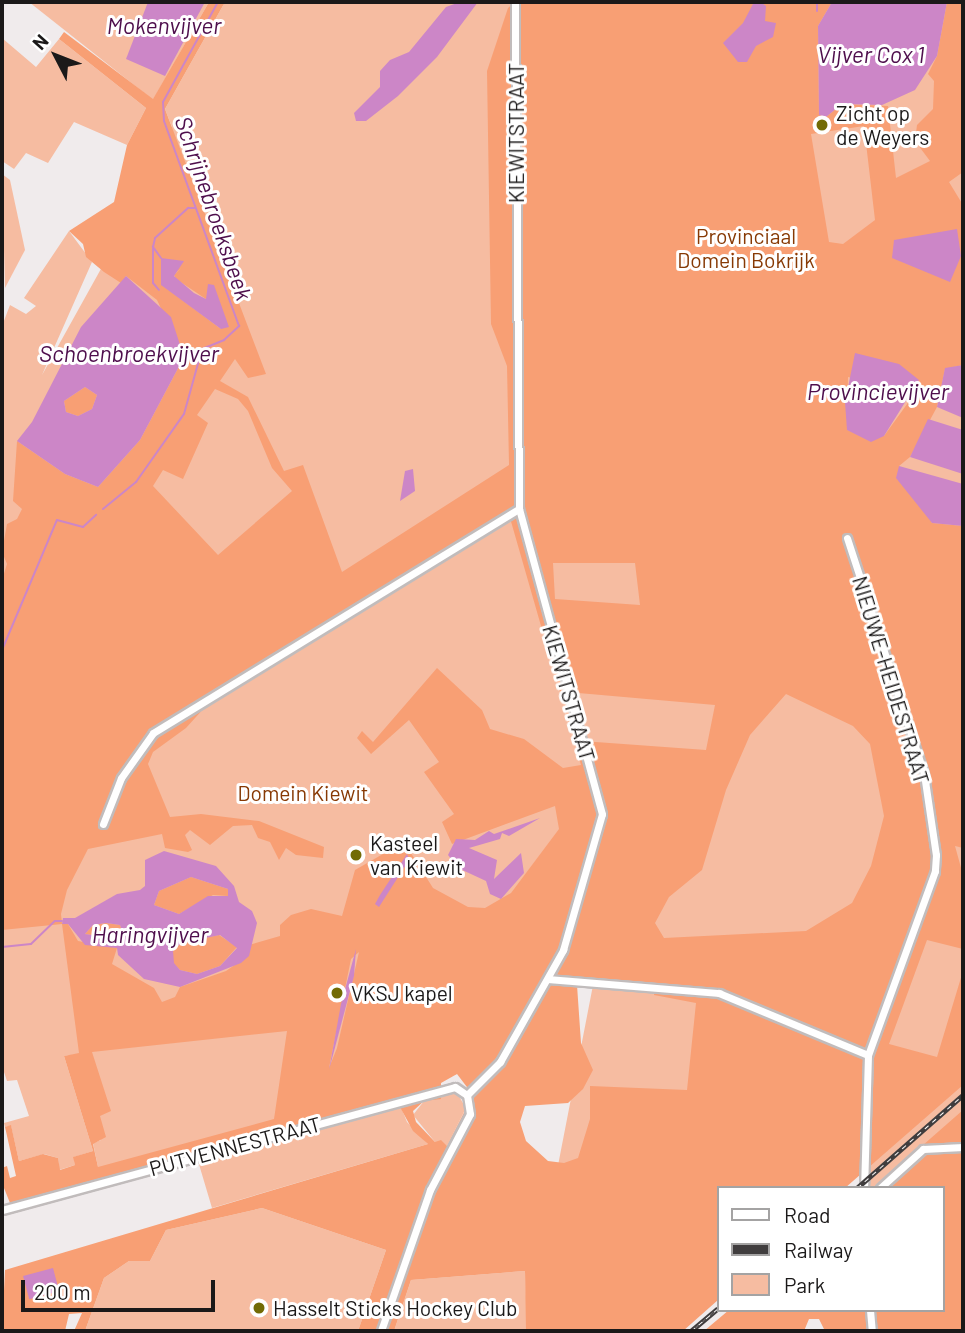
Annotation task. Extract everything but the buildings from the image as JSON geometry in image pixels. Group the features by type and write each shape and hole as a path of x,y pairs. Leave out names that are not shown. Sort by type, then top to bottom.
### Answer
{"street":[{"name":"KIEWITSTRAAT","path":"467,1095 500,1062 548,979 569,931 602,814 519,509 515,2"},
{"path":"103,824 121,778 153,733 519,509"},
{"name":"NIEUWE-HEIDESTRAAT","path":"847,538 924,774 936,855 935,871 868,1055 864,1186"},
{"path":"548,979 719,993 868,1055"},
{"name":"PUTVENNESTRAAT","path":"2,1210 449,1087 467,1095"},
{"path":"381,1331 430,1190 470,1114 467,1095"},
{"path":"882,1186 923,1149 963,1147"},
{"path":"870,1312 872,1331"}],"green space":[{"path":"29,2 209,2 153,100"},
{"name":"Provinciaal Domein Bokrijk","path":"209,2 225,2 165,109 266,374 248,378 235,359 220,381 248,397 284,471 303,465 342,572 509,465 507,366 491,324 487,71 508,8 515,2 832,2 818,26 819,115 826,117 842,104 888,106 896,178 930,161 915,141 917,125 933,109 934,81 928,74 937,56 947,2 963,2 963,172 949,182 963,205 963,365 945,369 937,407 910,457 899,466 932,523 963,526 963,848 955,846 963,875 963,949 927,940 889,1044 937,1057 963,971 963,1085 847,1186 716,1186 716,1302 683,1331 526,1331 525,1271 411,1280 394,1331 384,1331 395,1280 377,1331 358,1331 386,1250 262,1208 166,1230 150,1261 129,1261 104,1278 85,1331 74,1331 82,1313 69,1314 65,1331 2,1331 5,1270 428,1144 413,1131 400,1107 319,1129 317,1120 10,1203 2,1183 2,1168 7,1166 10,1178 16,1176 5,1127 11,1125 19,1161 43,1154 58,1158 60,1170 75,1165 73,1157 93,1151 64,1056 79,1053 62,924 2,930 2,580 7,564 2,552 7,524 17,519 22,509 13,501 17,441 65,474 98,487 140,440 184,357 157,300 126,276 121,283 104,272 86,257 83,244 69,231 114,202 127,145 146,108 59,39 64,32 153,99","holes":["864,126 875,220 843,244 829,242 811,134","181,268 174,275 176,279 206,299 221,329 162,285","848,377 915,393 884,436 847,430","215,389 238,399 248,411 272,468 292,491 218,555 153,486 163,470 183,479 208,423 197,415","510,518 581,765 563,768 524,739 490,729 482,710 437,668 373,742 362,731 357,738 371,754 409,720 439,762 424,772 454,814 442,822 452,844 555,806 559,829 511,893 485,908 468,907 433,888 404,842 355,870 342,916 311,909 291,915 280,925 280,936 249,945 249,955 226,971 180,987 175,997 162,1002 154,988 112,964 117,948 78,941 68,924 62,923 61,914 67,890 88,849 162,834 165,848 188,852 192,850 185,835 190,830 210,845 233,826 252,825 258,838 270,842 279,860 286,848 296,855 323,858 324,847 259,821 201,814 170,817 148,764 153,752 186,728 205,707","553,563 635,563 640,605 555,599","567,692 715,705 706,750 582,741","786,694 853,726 870,744 884,816 871,866 852,903 806,931 664,938 655,923 669,897 702,870 726,790 750,735","359,952 337,1048 329,1068 351,959","622,981 655,984 654,995 696,1003 687,1090 590,1086 590,1119 578,1158 564,1163 548,1161 526,1141 520,1122 525,1106 568,1103 583,1089 593,1070 581,1043 577,985 618,987","287,1031 274,1119 98,1167 93,1144 106,1137 100,1116 111,1111 92,1052","457,1074 473,1095 447,1146 441,1140 435,1142 416,1122 413,1111 424,1101 441,1099 441,1083"]},
{"path":"225,2 963,2 963,1331 944,1312 944,1186 869,1186 869,1166 716,1186 716,1196 680,1331 394,1331 411,1280 525,1271 527,1325 615,872 533,1022 457,1074 109,1170 98,1167 93,1143 101,1140 79,1054 64,1056 93,1151 74,1157 75,1165 59,1170 58,1158 44,1154 19,1161 11,1126 5,1127 4,1123 29,1116 17,1080 7,1081 2,1066 2,326 10,305 26,314 36,306 24,298 69,231 92,262 42,375 107,258 172,127 165,109"},
{"path":"2,38 36,67 59,39 146,108 127,145 74,122 48,163 26,153 14,169 2,161"},
{"path":"2,174 10,180 25,250 5,288"},
{"path":"85,387 97,395 92,409 78,416 66,412 64,401"},
{"path":"191,877 228,889 228,896 213,895 179,914 154,905 159,891"},
{"path":"93,925 120,925 123,934 114,938 85,934"},
{"path":"219,935 237,947 220,966 197,974 180,970 173,963 173,951 181,943"},
{"path":"443,1093 457,1093 466,1108 447,1146 435,1142 413,1115 424,1101"},
{"path":"401,1107 407,1122 428,1144 212,1208 198,1161"},
{"path":"963,1110 963,1331 825,1331 819,1319 809,1319 804,1331 704,1331 727,1312 944,1312 944,1186 876,1186"},
{"path":"262,1208 386,1250 358,1331 85,1331 104,1278 129,1261 150,1261 166,1230"}],"water":[{"name":"Mokenvijver","path":"148,2 205,2 165,76 126,59"},
{"path":"460,2 478,2 437,57 398,96 366,121 356,121 354,113 380,87 380,71 390,60 409,52 446,7"},
{"path":"760,2 766,6 765,21 776,23 773,37 756,46 747,62 738,62 723,43 743,23 753,4"},
{"name":"Vijver Cox 1","path":"832,2 947,2 937,56 915,90 882,105 842,104 826,117 819,115 818,26"},
{"path":"957,229 961,256 950,282 892,258 894,240"},
{"path":"161,258 184,261 174,276 194,293 206,299 208,284 214,285 229,327 221,329 161,285"},
{"name":"Schoenbroekvijver","path":"126,276 171,317 184,357 140,440 98,487 65,474 17,441 32,422 81,327","holes":["85,387 97,395 92,409 78,416 66,412 64,401"]},
{"name":"Provincievijver","path":"855,353 899,364 919,380 884,436 871,442 847,430 845,402"},
{"path":"963,365 963,418 937,407 945,368"},
{"path":"928,419 963,430 963,474 910,457"},
{"path":"899,466 963,484 963,526 932,523 896,478"},
{"path":"413,469 415,491 400,501 405,471"},
{"path":"540,818 509,836 502,833 500,839 469,848 497,860 494,879 521,853 524,873 501,899 490,894 486,881 458,868 448,855 456,839 475,840 489,831 494,834"},
{"name":"Haringvijver","path":"164,851 216,866 234,886 239,902 252,911 257,923 249,956 241,963 180,987 144,979 118,955 117,948 85,945 68,924 62,924 63,918 75,918 117,894 140,890 145,886 145,860","holes":["191,877 228,889 228,896 208,896 179,914 154,905 159,891","93,925 120,925 123,934 114,938 85,934","220,935 237,948 220,966 197,974 180,970 174,963 173,951 181,943"]},
{"path":"407,854 409,860 379,907 375,904"},
{"path":"356,949 354,976 329,1070 341,1004"},
{"path":"53,1268 59,1291 29,1299 23,1276"}],"waterway":[{"name":"Schrijnebroeksbeek","path":"103,509 136,482 184,414 202,349 224,340 239,326 164,121 163,102 218,2"},
{"path":"817,2 817,11"},
{"path":"161,258 153,247 155,238 188,208 195,208"},
{"path":"153,248 153,283 159,290"},
{"name":"Schrijnebroeksbeek","path":"2,650 57,520 83,527 96,515"},
{"path":"2,947 31,944 55,921 62,921"}],"railway":[{"path":"859,1186 963,1095"},
{"path":"691,1331 716,1310"}],"place":[{"name":"Zicht op de Weyers","path":"822,125"},
{"name":"Kasteel van Kiewit","path":"356,855"},
{"name":"VKSJ kapel","path":"337,993"},
{"name":"Hasselt Sticks Hockey Club","path":"259,1308"}],"park label":[{"name":"Domein Kiewit","path":"303,793"}]}
